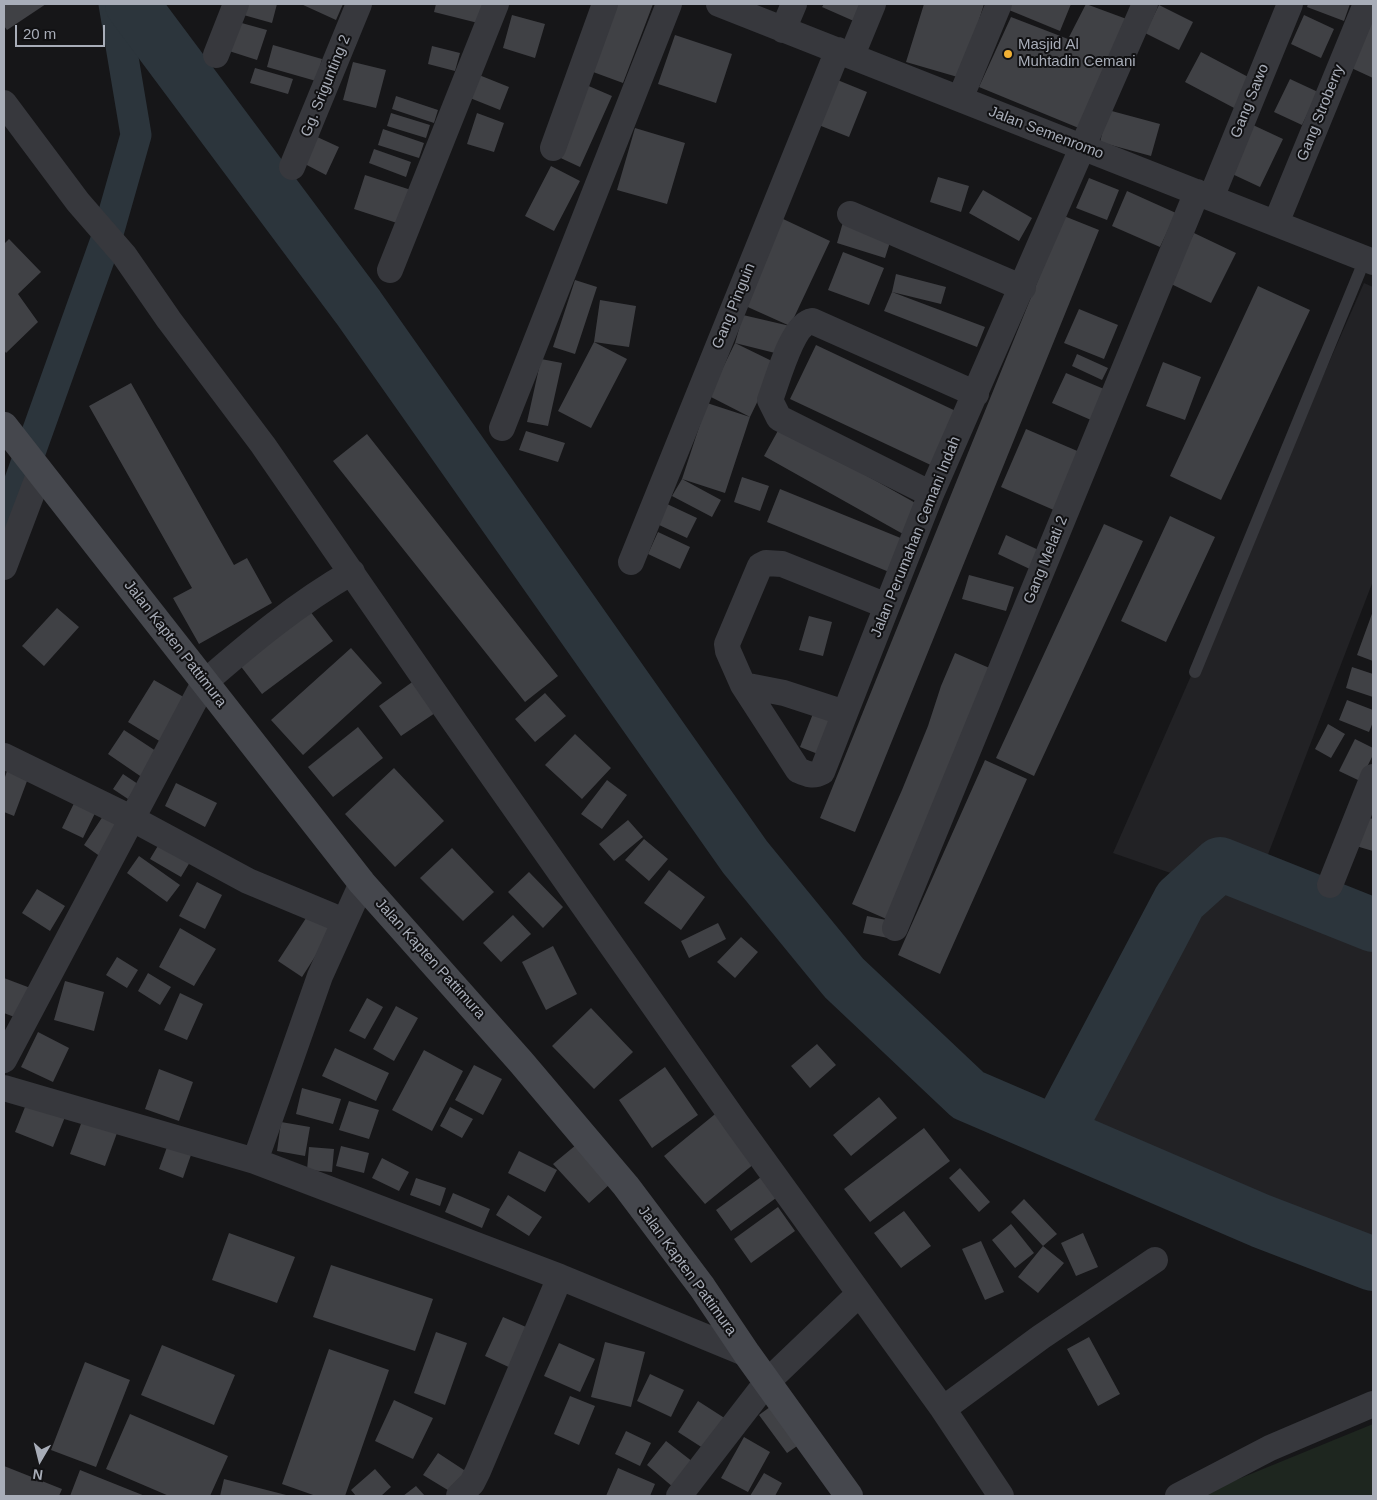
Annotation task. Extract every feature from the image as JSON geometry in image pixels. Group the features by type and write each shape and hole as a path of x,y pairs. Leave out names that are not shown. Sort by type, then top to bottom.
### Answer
{"main road":[{"name":"Jalan Kapten Pattimura","path":"9,433 362,883 521,1062 626,1186 702,1287 747,1354 849,1496"}],"street":[{"path":"216,55 236,4"},
{"name":"Gg. Srigunting 2","path":"292,167 360,4"},
{"path":"390,270 496,4"},
{"path":"553,148 605,4"},
{"path":"502,428 670,4"},
{"name":"Jalan Semenromo","path":"719,4 1369,260"},
{"path":"783,30 794,4"},
{"name":"Gang Pinguin","path":"630,562 845,53 873,4"},
{"path":"960,99 999,4"},
{"name":"Jalan Perumahan Cemani Indah","path":"743,685 798,770 809,775 817,775 822,772 931,494 1023,288 1145,4"},
{"name":"Gang Sawo","path":"1204,195 1290,4"},
{"name":"Gang Stroberry","path":"1276,223 1366,4"},
{"path":"4,103 78,202 124,255 169,320 264,445 731,1116 943,1409 1001,1496"},
{"name":"Gang Melati 2","path":"894,928 1204,195"},
{"path":"850,214 1023,288"},
{"path":"931,494 779,418 770,400 793,340 802,326 812,321 976,394"},
{"path":"4,566 38,469"},
{"path":"845,713 784,693 743,685 728,651 727,644 760,566 766,563 782,564 887,606"},
{"path":"4,1060 204,682 255,638 326,587 352,572"},
{"path":"4,756 131,818 248,881 344,921"},
{"path":"1330,885 1373,777"},
{"path":"255,1161 320,976 362,883"},
{"path":"4,1088 255,1161 560,1277 747,1354"},
{"path":"943,1409 1041,1337 1155,1260"},
{"path":"459,1496 472,1483 478,1471 560,1277"},
{"path":"679,1496 767,1382 859,1294"},
{"path":"1178,1496 1270,1448 1373,1404"}],"lane":[{"path":"1195,672 1369,260"}],"shaded area":[{"path":"1364,283 1373,287 1373,581 1252,896 1373,951 1373,1241 1286,1205 1060,1122 1208,886 1113,853"},
{"path":"1373,1424 1373,1496 1197,1496"}],"building":[{"path":"4,4 46,4 7,30 4,26"},
{"path":"243,4 277,4 272,23 240,14"},
{"path":"301,4 343,4 336,20"},
{"path":"436,4 483,4 478,23 434,12"},
{"path":"609,4 653,4 623,83 585,69"},
{"path":"824,4 865,4 856,22 822,7"},
{"path":"924,4 984,4 961,78 906,62"},
{"path":"1011,4 1071,4 1060,31 1009,10"},
{"path":"1086,4 1132,21 1086,131 979,87 1011,17 1068,39"},
{"path":"1308,4 1350,4 1344,21 1307,7"},
{"path":"1159,5 1193,22 1179,50 1145,33"},
{"path":"1373,10 1373,78 1347,66"},
{"path":"512,15 545,24 535,58 503,48"},
{"path":"1304,15 1334,29 1321,58 1291,44"},
{"path":"238,22 267,30 257,60 229,51"},
{"path":"675,35 732,54 716,103 658,84"},
{"path":"273,45 322,59 316,81 267,67"},
{"path":"432,46 460,53 455,71 428,64"},
{"path":"1201,52 1252,79 1236,109 1185,82"},
{"path":"353,62 386,70 376,108 343,100"},
{"path":"255,68 293,79 288,94 250,83"},
{"path":"479,75 509,87 500,110 470,98"},
{"path":"835,79 867,92 849,137 816,124"},
{"path":"1290,79 1318,92 1302,125 1274,112"},
{"path":"584,84 612,96 580,167 552,154"},
{"path":"396,96 438,110 434,123 392,109"},
{"path":"1108,110 1160,124 1151,156 1100,142"},
{"path":"391,113 430,125 426,138 387,126"},
{"path":"477,113 504,123 494,152 467,144"},
{"path":"1253,125 1283,139 1260,187 1230,173"},
{"path":"635,128 685,143 667,204 617,190"},
{"path":"383,129 424,143 419,158 378,145"},
{"path":"315,136 339,147 326,175 303,163"},
{"path":"374,149 411,162 406,177 369,163"},
{"path":"551,166 580,181 554,231 525,216"},
{"path":"365,175 411,190 400,224 354,209"},
{"path":"938,177 969,186 961,212 930,202"},
{"path":"1089,178 1119,190 1107,220 1076,208"},
{"path":"983,190 1032,218 1019,241 969,213"},
{"path":"1127,191 1176,213 1160,247 1112,226"},
{"path":"1064,216 1099,230 855,832 820,818"},
{"path":"781,218 830,241 790,326 741,304"},
{"path":"843,222 892,236 885,258 837,243"},
{"path":"1194,233 1236,253 1211,303 1169,283"},
{"path":"9,239 41,272 18,294 38,322 6,353 4,350 4,244"},
{"path":"843,252 884,268 869,305 828,290"},
{"path":"896,274 946,287 941,304 892,292"},
{"path":"575,280 597,287 575,354 553,347"},
{"path":"1258,286 1310,310 1221,500 1170,476"},
{"path":"892,292 985,327 977,347 884,311"},
{"path":"600,300 636,306 629,347 594,342"},
{"path":"1079,309 1118,325 1104,359 1064,343"},
{"path":"743,315 790,326 783,355 735,343"},
{"path":"594,342 627,359 591,428 558,411"},
{"path":"735,343 776,363 750,417 709,396"},
{"path":"816,345 960,413 935,467 790,399"},
{"path":"1077,354 1108,368 1102,380 1072,366"},
{"path":"541,359 562,363 548,426 527,422"},
{"path":"1163,362 1201,377 1185,420 1146,406"},
{"path":"1066,373 1104,389 1091,420 1052,403"},
{"path":"131,383 234,565 247,558 272,603 199,644 173,598 192,588 89,406"},
{"path":"707,403 750,417 725,493 682,479"},
{"path":"780,427 919,505 903,534 764,456"},
{"path":"1026,429 1082,453 1056,511 1001,487"},
{"path":"526,431 565,443 558,462 519,450"},
{"path":"367,434 558,676 525,702 333,461"},
{"path":"742,477 769,486 760,511 734,502"},
{"path":"682,479 721,500 712,517 672,496"},
{"path":"780,489 908,541 894,574 767,522"},
{"path":"667,504 697,518 687,538 657,524"},
{"path":"1170,516 1215,537 1166,642 1121,621"},
{"path":"1104,524 1143,541 1034,776 996,758"},
{"path":"658,532 690,547 680,569 648,554"},
{"path":"1006,535 1043,552 1034,571 998,554"},
{"path":"969,575 1014,587 1006,611 962,599"},
{"path":"306,606 333,641 262,694 236,660"},
{"path":"57,608 79,627 44,666 22,646"},
{"path":"1373,611 1373,661 1357,655"},
{"path":"809,616 832,622 823,656 799,650"},
{"path":"351,648 382,683 303,755 271,720"},
{"path":"955,653 994,670 888,938 863,933 867,916 891,921 852,904 902,790"},
{"path":"1352,667 1373,674 1373,697 1346,688"},
{"path":"154,680 187,699 161,742 128,722"},
{"path":"415,680 438,711 401,736 379,706"},
{"path":"545,693 566,716 535,742 515,719"},
{"path":"1347,700 1373,710 1373,722 1369,732 1339,720"},
{"path":"814,711 836,720 823,756 800,747"},
{"path":"1328,724 1345,734 1331,758 1315,749"},
{"path":"358,727 383,758 333,797 308,767"},
{"path":"124,730 162,755 146,780 108,754"},
{"path":"575,734 611,768 582,799 545,765"},
{"path":"1355,739 1373,748 1373,755 1360,781 1339,771"},
{"path":"985,760 1027,779 940,974 898,955"},
{"path":"9,765 30,773 14,816 4,812 4,780"},
{"path":"394,768 444,821 395,867 345,814"},
{"path":"123,774 138,784 128,799 113,789"},
{"path":"607,780 627,795 602,829 581,814"},
{"path":"176,783 217,803 205,827 165,806"},
{"path":"78,795 99,805 83,838 62,828"},
{"path":"107,810 124,821 101,857 84,845"},
{"path":"1365,817 1373,819 1373,851 1356,846"},
{"path":"628,820 643,837 614,861 599,844"},
{"path":"162,839 193,857 181,877 150,859"},
{"path":"644,839 668,859 649,881 625,860"},
{"path":"452,848 494,892 463,921 420,878"},
{"path":"139,856 180,885 167,902 127,873"},
{"path":"669,870 705,897 681,930 644,903"},
{"path":"529,872 563,907 543,928 508,892"},
{"path":"197,882 222,895 205,929 179,916"},
{"path":"37,889 65,906 50,931 22,913"},
{"path":"310,912 334,927 302,977 278,961"},
{"path":"513,915 531,934 501,962 483,943"},
{"path":"718,923 726,939 689,958 681,941"},
{"path":"180,928 216,949 194,986 159,967"},
{"path":"741,937 758,952 735,978 717,962"},
{"path":"553,946 577,994 546,1010 522,962"},
{"path":"117,957 138,970 127,988 106,975"},
{"path":"148,973 171,987 160,1005 138,991"},
{"path":"4,978 33,989 22,1020 4,1013"},
{"path":"65,981 104,992 94,1031 54,1020"},
{"path":"180,993 203,1004 187,1040 164,1030"},
{"path":"367,998 383,1007 365,1039 349,1031"},
{"path":"396,1006 418,1018 394,1061 373,1049"},
{"path":"591,1008 633,1052 594,1089 552,1046"},
{"path":"38,1032 69,1048 53,1082 21,1067"},
{"path":"817,1044 836,1065 810,1088 791,1066"},
{"path":"335,1048 389,1073 376,1101 322,1076"},
{"path":"424,1050 463,1071 432,1131 392,1110"},
{"path":"474,1065 502,1079 483,1115 455,1100"},
{"path":"665,1067 698,1115 652,1148 619,1100"},
{"path":"159,1069 193,1082 179,1121 145,1109"},
{"path":"302,1088 341,1099 333,1124 296,1114"},
{"path":"879,1097 897,1118 851,1156 833,1135"},
{"path":"349,1101 379,1110 369,1139 339,1130"},
{"path":"27,1102 65,1117 53,1147 15,1132"},
{"path":"450,1107 473,1119 462,1138 440,1126"},
{"path":"720,1110 760,1159 705,1204 664,1156"},
{"path":"82,1121 117,1133 105,1166 70,1154"},
{"path":"281,1122 310,1127 305,1156 277,1151"},
{"path":"924,1128 950,1161 870,1222 844,1189"},
{"path":"576,1145 610,1184 589,1203 553,1164"},
{"path":"341,1146 369,1153 364,1173 336,1166"},
{"path":"167,1147 191,1155 183,1178 159,1169"},
{"path":"309,1147 334,1149 332,1172 307,1170"},
{"path":"519,1151 557,1170 545,1192 508,1173"},
{"path":"382,1158 409,1172 399,1191 372,1178"},
{"path":"960,1168 990,1202 979,1212 949,1178"},
{"path":"761,1177 776,1198 731,1231 716,1210"},
{"path":"416,1178 446,1188 440,1206 410,1195"},
{"path":"453,1193 490,1209 482,1228 445,1212"},
{"path":"508,1195 542,1217 529,1236 496,1215"},
{"path":"1024,1199 1057,1234 1043,1246 1011,1212"},
{"path":"778,1207 795,1231 751,1263 734,1239"},
{"path":"904,1211 931,1246 901,1268 874,1233"},
{"path":"1011,1224 1034,1253 1015,1268 992,1240"},
{"path":"229,1233 295,1257 277,1303 212,1280"},
{"path":"1083,1233 1098,1267 1076,1276 1061,1243"},
{"path":"981,1241 1004,1292 985,1300 962,1249"},
{"path":"1043,1246 1064,1263 1038,1293 1018,1277"},
{"path":"331,1265 433,1299 415,1351 313,1317"},
{"path":"503,1317 533,1330 515,1370 485,1356"},
{"path":"436,1332 467,1343 445,1405 414,1393"},
{"path":"1089,1337 1120,1394 1098,1406 1067,1349"},
{"path":"605,1342 645,1352 631,1407 591,1397"},
{"path":"559,1343 595,1359 580,1392 544,1376"},
{"path":"162,1345 235,1375 214,1425 141,1395"},
{"path":"329,1349 389,1370 345,1496 316,1496 282,1484"},
{"path":"85,1362 130,1380 96,1467 51,1450"},
{"path":"650,1374 684,1390 671,1417 637,1401"},
{"path":"570,1396 595,1406 579,1445 554,1434"},
{"path":"394,1400 433,1418 413,1459 375,1441"},
{"path":"698,1401 726,1419 706,1450 678,1432"},
{"path":"778,1401 806,1440 787,1453 759,1415"},
{"path":"130,1414 228,1456 210,1496 169,1496 106,1469"},
{"path":"626,1431 651,1443 640,1466 615,1454"},
{"path":"744,1437 770,1452 748,1492 721,1478"},
{"path":"666,1441 693,1462 673,1487 647,1465"},
{"path":"438,1453 470,1474 456,1495 423,1475"},
{"path":"4,1466 62,1489 59,1496 4,1496"},
{"path":"618,1468 655,1484 650,1496 606,1496"},
{"path":"375,1469 391,1487 381,1496 356,1496 351,1490"},
{"path":"80,1470 145,1496 70,1496"},
{"path":"764,1473 782,1483 775,1496 750,1496"},
{"path":"224,1479 290,1496 220,1496"},
{"path":"416,1486 425,1496 403,1496"}],"waterway":[{"path":"4,525 107,237 136,135 114,4"},
{"path":"132,4 358,307 745,857 844,978 968,1095 1261,1221 1373,1264"},
{"path":"1057,1133 1180,900 1220,864 1373,925"}],"place":[{"name":"Masjid Al Muhtadin Cemani","path":"1008,54"}]}
